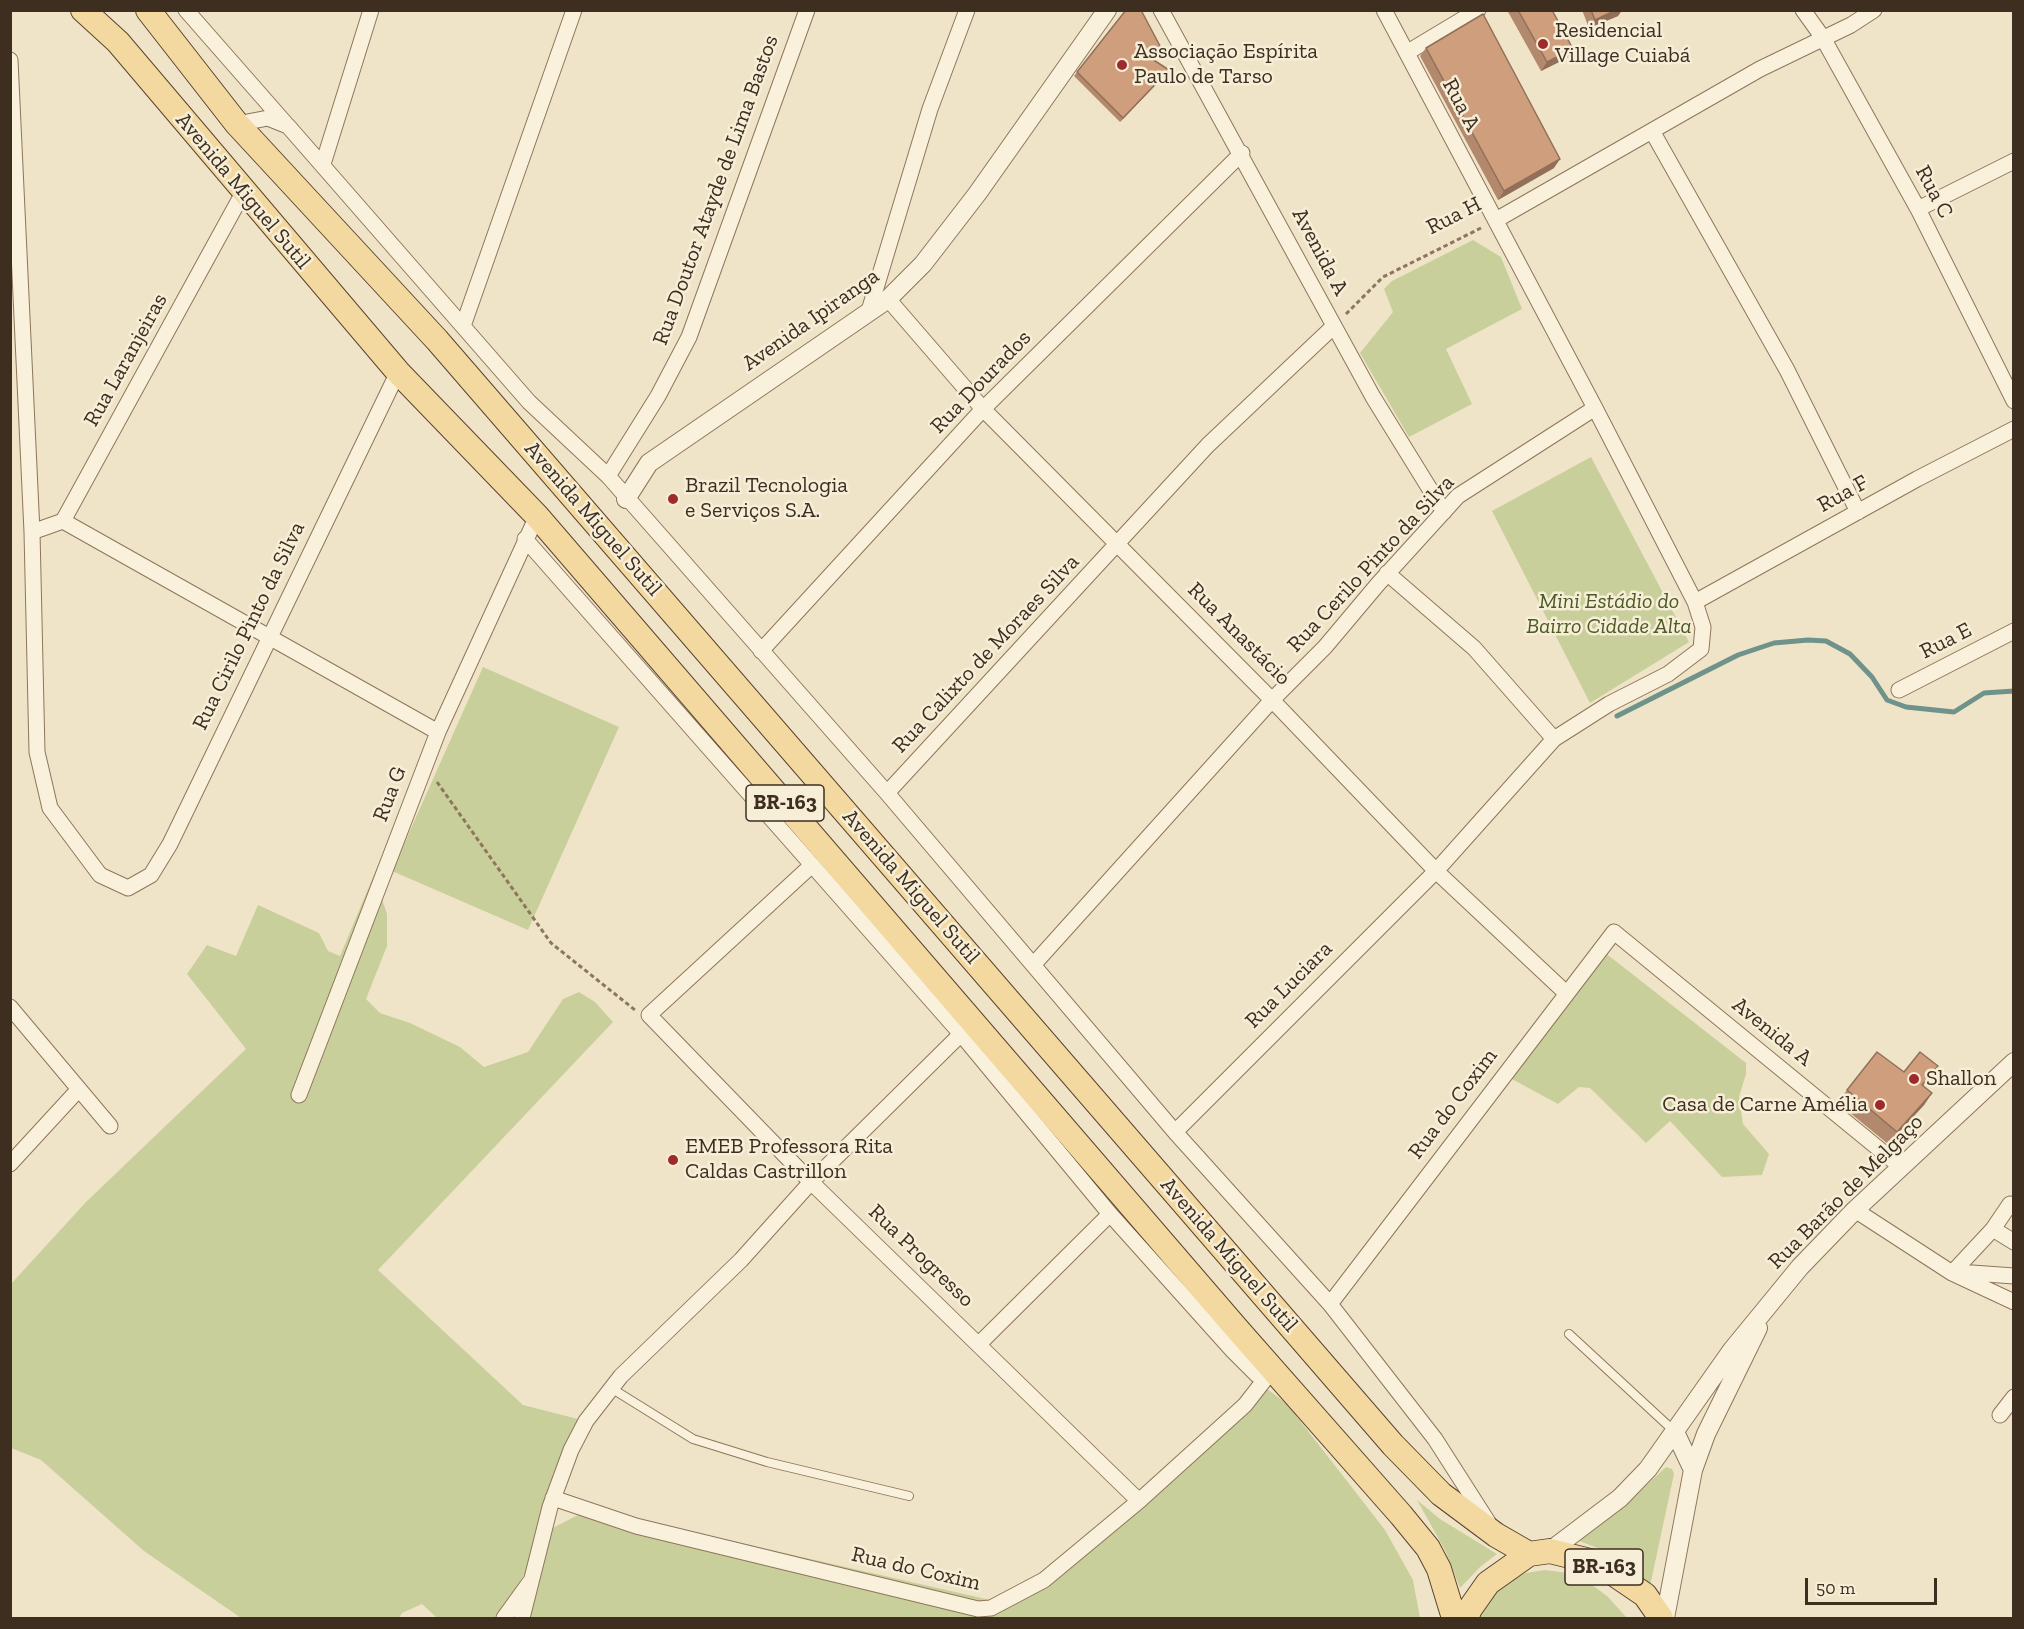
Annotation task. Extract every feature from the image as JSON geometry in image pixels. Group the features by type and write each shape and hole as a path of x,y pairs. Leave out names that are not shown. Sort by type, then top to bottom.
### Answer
{"main road":[{"name":"Avenida Miguel Sutil","path":"83,10 118,42 398,372 537,516 1238,1330 1273,1376 1428,1548 1439,1569 1454,1618"},
{"name":"Avenida Miguel Sutil","path":"148,10 237,124 437,340 1393,1445 1441,1494 1496,1535 1539,1552"},
{"path":"1467,1618 1469,1610 1488,1583 1539,1552"},
{"name":"BR-163","path":"1539,1552 1598,1563 1645,1596 1663,1618"}],"street":[{"name":"Avenida Miguel Sutil","path":"186,10 529,402 608,476 1034,964 1175,1132 1330,1304 1435,1439 1496,1535"},
{"path":"323,165 371,10"},
{"path":"463,326 574,10"},
{"name":"Rua Doutor Atayde de Lima Bastos","path":"608,476 658,396 689,337 807,10"},
{"path":"869,311 930,109 967,10"},
{"name":"Avenida Ipiranga","path":"626,499 649,463 888,299 923,264 977,194 1107,10"},
{"name":"Avenida A","path":"1161,10 1242,153 1373,397 1444,512"},
{"name":"Rua A","path":"1384,10 1695,602"},
{"path":"1408,52 1478,10"},
{"name":"Rua C","path":"1803,10 1823,38 1918,209 2013,401"},
{"name":"Rua H","path":"1496,220 1760,69 1874,10"},
{"path":"10,60 32,532 63,521 438,732"},
{"name":"Avenida Miguel Sutil","path":"237,124 268,118 288,126"},
{"path":"1652,131 1787,370 1858,512"},
{"name":"Rua Dourados","path":"761,651 983,409 1242,153"},
{"path":"1918,209 2013,161"},
{"name":"Rua Laranjeiras","path":"63,521 244,191"},
{"name":"Rua Anastácio","path":"888,299 983,409 1272,700 1436,871 1566,993"},
{"path":"1118,545 1208,445 1334,326"},
{"name":"Rua Cirilo Pinto da Silva","path":"32,532 37,752 50,807 100,875 128,888 151,875 170,844 398,372"},
{"name":"Rua Cerilo Pinto da Silva","path":"1034,964 1272,700 1325,647 1387,573 1458,496 1595,408"},
{"name":"Rua F","path":"1695,602 2013,429"},
{"name":"Rua G","path":"299,1095 438,732 537,516"},
{"name":"Avenida Miguel Sutil","path":"525,538 961,1034 1110,1214 1257,1375 1273,1376"},
{"name":"Rua Calixto de Moraes Silva","path":"886,793 1118,545"},
{"path":"1387,573 1474,648 1554,739"},
{"name":"Rua Luciara","path":"1175,1132 1436,871 1554,739 1609,704 1668,674 1701,649 1703,627 1695,602"},
{"name":"Rua E","path":"1899,690 2013,631"},
{"path":"650,1015 812,865"},
{"name":"Avenida A","path":"1614,932 1901,1167"},
{"name":"Rua do Coxim","path":"1330,1304 1614,932"},
{"path":"10,1007 110,1126"},
{"name":"Rua Progresso","path":"650,1015 811,1182 1139,1501"},
{"path":"522,1618 553,1497 571,1450 586,1421 611,1388 741,1260 811,1182 961,1034"},
{"name":"Rua Barão de Melgaço","path":"1539,1552 1620,1497 1648,1469 1732,1350 1800,1267 1856,1210 2013,1062"},
{"path":"10,1164 80,1089"},
{"path":"1952,1272 1993,1229 2010,1204"},
{"path":"1856,1210 1952,1272 2013,1302"},
{"path":"979,1344 1110,1214"},
{"path":"1993,1229 2013,1242"},
{"path":"1952,1272 1983,1272 2013,1276"},
{"name":"Rua Barão de Melgaço","path":"1663,1618 1693,1470 1706,1434 1746,1357 1766,1309"},
{"name":"Rua do Coxim","path":"553,1497 636,1526 978,1609 991,1608 1044,1580 1139,1501 1273,1376"},
{"path":"2000,1415 2013,1397"},
{"path":"1675,1432 1693,1470"},
{"path":"504,1618 534,1576"}],"lane":[{"path":"1569,1334 1675,1432"},
{"path":"611,1388 693,1439 767,1462 909,1496"}],"path":[{"name":"Rua H","path":"1334,326 1383,277 1496,220"},
{"path":"425,766 551,943 634,1010 650,1015"}],"green space":[{"path":"1473,240 1501,257 1522,309 1446,349 1472,404 1409,437 1360,353 1393,312 1384,289 1392,281"},
{"name":"Mini Estádio do Bairro Cidade Alta","path":"1591,457 1689,642 1590,703 1492,511"},
{"path":"483,667 619,727 528,930 392,871"},
{"path":"378,865 388,875 380,893 387,914 387,946 366,999 380,1013 410,1023 460,1047 484,1067 528,1052 563,999 579,992 595,1002 613,1022 378,1270 523,1405 582,1420 537,1536 580,1514 614,1514 1012,1605 1266,1388 1287,1404 1385,1530 1413,1580 1420,1618 527,1618 532,1561 498,1618 437,1618 422,1604 402,1613 399,1618 241,1618 144,1551 41,1460 11,1448 10,1285 86,1202 246,1049 187,974 207,945 236,956 258,905 319,933 328,951 340,956"},
{"path":"1604,952 1746,1063 1746,1074 1739,1097 1743,1124 1769,1154 1762,1175 1722,1177 1670,1121 1646,1143 1590,1088 1579,1087 1558,1104 1510,1078"},
{"path":"1666,1467 1672,1469 1674,1474 1650,1586 1612,1554 1577,1540 1618,1512"},
{"path":"1417,1500 1440,1519 1497,1554 1480,1567 1460,1588 1446,1552"},
{"path":"1545,1570 1568,1573 1588,1582 1607,1596 1627,1618 1473,1618 1482,1604 1506,1583 1526,1573"}],"building":[{"name":"Associação Espírita Paulo de Tarso","path":"1126,10 1141,10 1160,46 1149,57 1169,70 1123,118 1077,72"},
{"path":"1518,10 1552,10 1573,49 1547,62"},
{"path":"1591,10 1616,10 1595,20"},
{"path":"1483,14 1560,159 1504,191 1426,48"},
{"path":"1877,1052 1904,1072 1920,1052 1938,1066 1922,1085 1932,1093 1897,1132 1847,1090"}],"waterway":[{"path":"1617,716 1738,655 1774,643 1808,640 1826,641 1850,654 1872,677 1887,700 1906,707 1954,712 1984,693 2014,691"}],"place":[{"name":"Residencial Village Cuiabá","path":"1543,44"},
{"name":"Associação Espírita Paulo de Tarso","path":"1122,65"},
{"name":"Brazil Tecnologia e Serviços S.A.","path":"673,499"},
{"name":"Shallon","path":"1914,1079"},
{"name":"Casa de Carne Amélia","path":"1880,1105"},
{"name":"EMEB Professora Rita Caldas Castrillon","path":"673,1160"}]}
